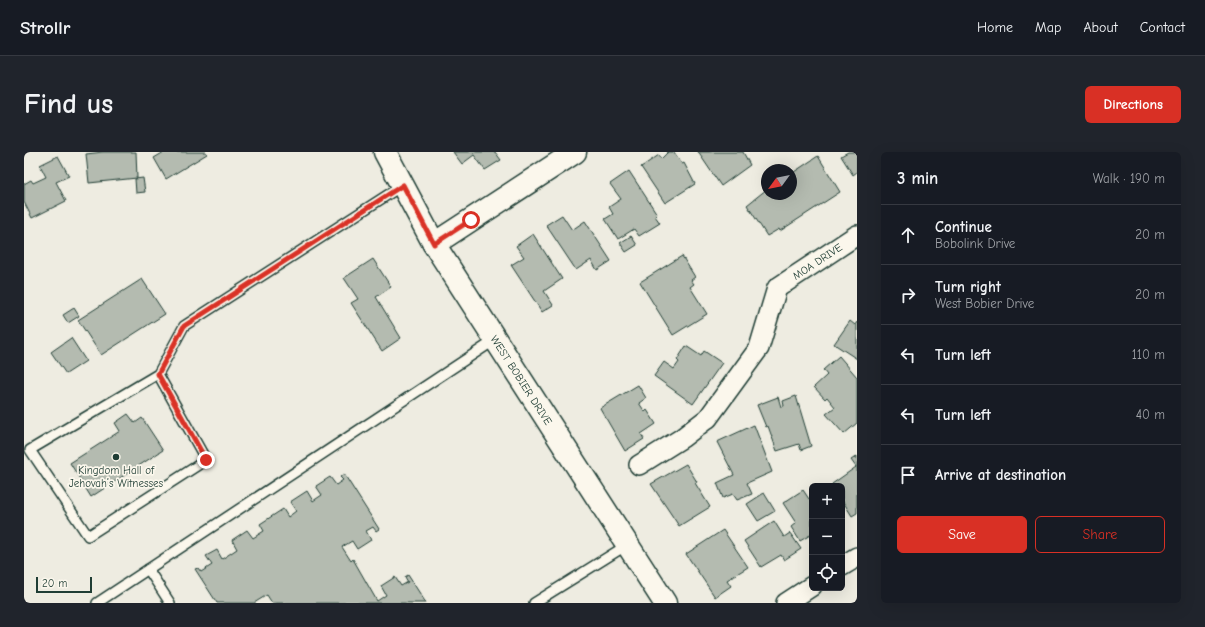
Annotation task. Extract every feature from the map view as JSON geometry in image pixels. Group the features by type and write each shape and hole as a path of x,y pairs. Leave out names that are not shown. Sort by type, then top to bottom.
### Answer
{"main road":[{"name":"WEST BOBIER DRIVE","path":"386,152 434,244 664,603"},
{"path":"434,244 575,152"}],"street":[{"name":"MOA DRIVE","path":"639,465 682,438 708,418 759,348 777,288 857,235"},
{"path":"845,564 857,557"},
{"path":"786,603 809,588"}],"lane":[{"path":"158,374 206,460 88,536 30,450 158,374 184,326 403,185"},
{"path":"97,603 495,340"},
{"path":"534,603 627,545"},
{"path":"148,569 170,603"}],"building":[{"path":"103,152 136,152 137,178 89,183 86,154"},
{"path":"164,152 206,152 207,154 166,179 154,158"},
{"path":"453,152 495,152 501,160 485,170 474,155 462,164"},
{"path":"668,152 674,152 682,164 684,163 695,184 665,203 641,167 659,155 661,159"},
{"path":"698,152 743,152 750,165 721,186"},
{"path":"848,152 857,152 857,172 853,175 841,156"},
{"path":"58,156 69,176 56,182 66,201 32,218 24,202 24,184 31,180 33,183 46,177 40,165"},
{"path":"818,156 840,192 780,231 779,229 767,236 747,205 761,194 761,200 797,200 797,170"},
{"path":"629,171 657,214 655,216 660,223 639,236 634,229 618,239 605,219 613,214 609,207 621,199 610,184"},
{"path":"143,178 145,192 136,193 135,179"},
{"path":"562,215 572,230 585,221 611,261 597,270 591,260 576,270 546,225"},
{"path":"533,234 562,279 544,291 553,305 542,312 511,265 524,257 516,246"},
{"path":"631,236 637,245 626,252 620,243"},
{"path":"682,256 695,277 691,280 694,284 690,287 707,314 673,335 640,282"},
{"path":"373,259 391,287 376,297 401,338 382,351 351,303 358,299 344,278"},
{"path":"142,279 165,314 101,355 78,320"},
{"path":"74,308 79,316 68,323 63,315"},
{"path":"850,321 855,325 857,322 857,359 834,344"},
{"path":"71,338 86,361 66,374 51,352"},
{"path":"686,346 701,356 704,351 722,363 693,404 654,376 664,362 674,369 679,362 677,360"},
{"path":"839,356 857,377 857,423 844,434 826,414 835,407 827,397 825,399 814,387 827,375 823,370"},
{"path":"638,385 646,398 639,403 645,412 647,410 656,424 641,434 644,439 625,451 600,408"},
{"path":"796,396 811,446 801,450 799,444 777,451 768,426 766,427 757,405 778,397 781,407 784,406 783,401"},
{"name":"Kingdom Hall of Jehovah’s Witnesses","path":"128,414 135,423 142,418 163,450 91,497 70,463 120,431 115,423"},
{"path":"754,425 772,472 747,483 752,494 737,500 733,494 723,498 717,483 734,475 717,442"},
{"path":"857,456 857,513 852,516 845,505 845,483 833,483 856,467 851,460"},
{"path":"686,464 697,482 695,483 710,507 679,526 651,484"},
{"path":"344,474 379,529 376,531 373,527 366,531 371,540 357,549 352,541 342,547 351,561 353,559 377,601 386,595 381,586 395,577 401,586 408,582 405,577 408,575 426,603 272,603 267,595 254,603 217,603 195,569 198,568 201,572 212,565 206,556 217,550 222,559 237,549 232,540 247,530 253,538 264,531 260,524 283,509 288,517 296,511 290,502 307,491 313,501 322,495 316,486 330,477 336,485 343,480 340,477"},
{"path":"803,490 809,499 809,536 800,541 791,527 796,523 783,503"},
{"path":"764,493 775,511 758,521 747,504"},
{"path":"774,521 784,537 790,533 801,549 784,560 781,555 761,567 744,541"},
{"path":"723,530 748,567 727,580 731,586 715,597 686,554"}],"place":[{"name":"Kingdom Hall of Jehovah’s Witnesses","path":"116,457"}],"route":[{"path":"206,460 158,374 184,326 403,185 434,244 471,220"}]}
